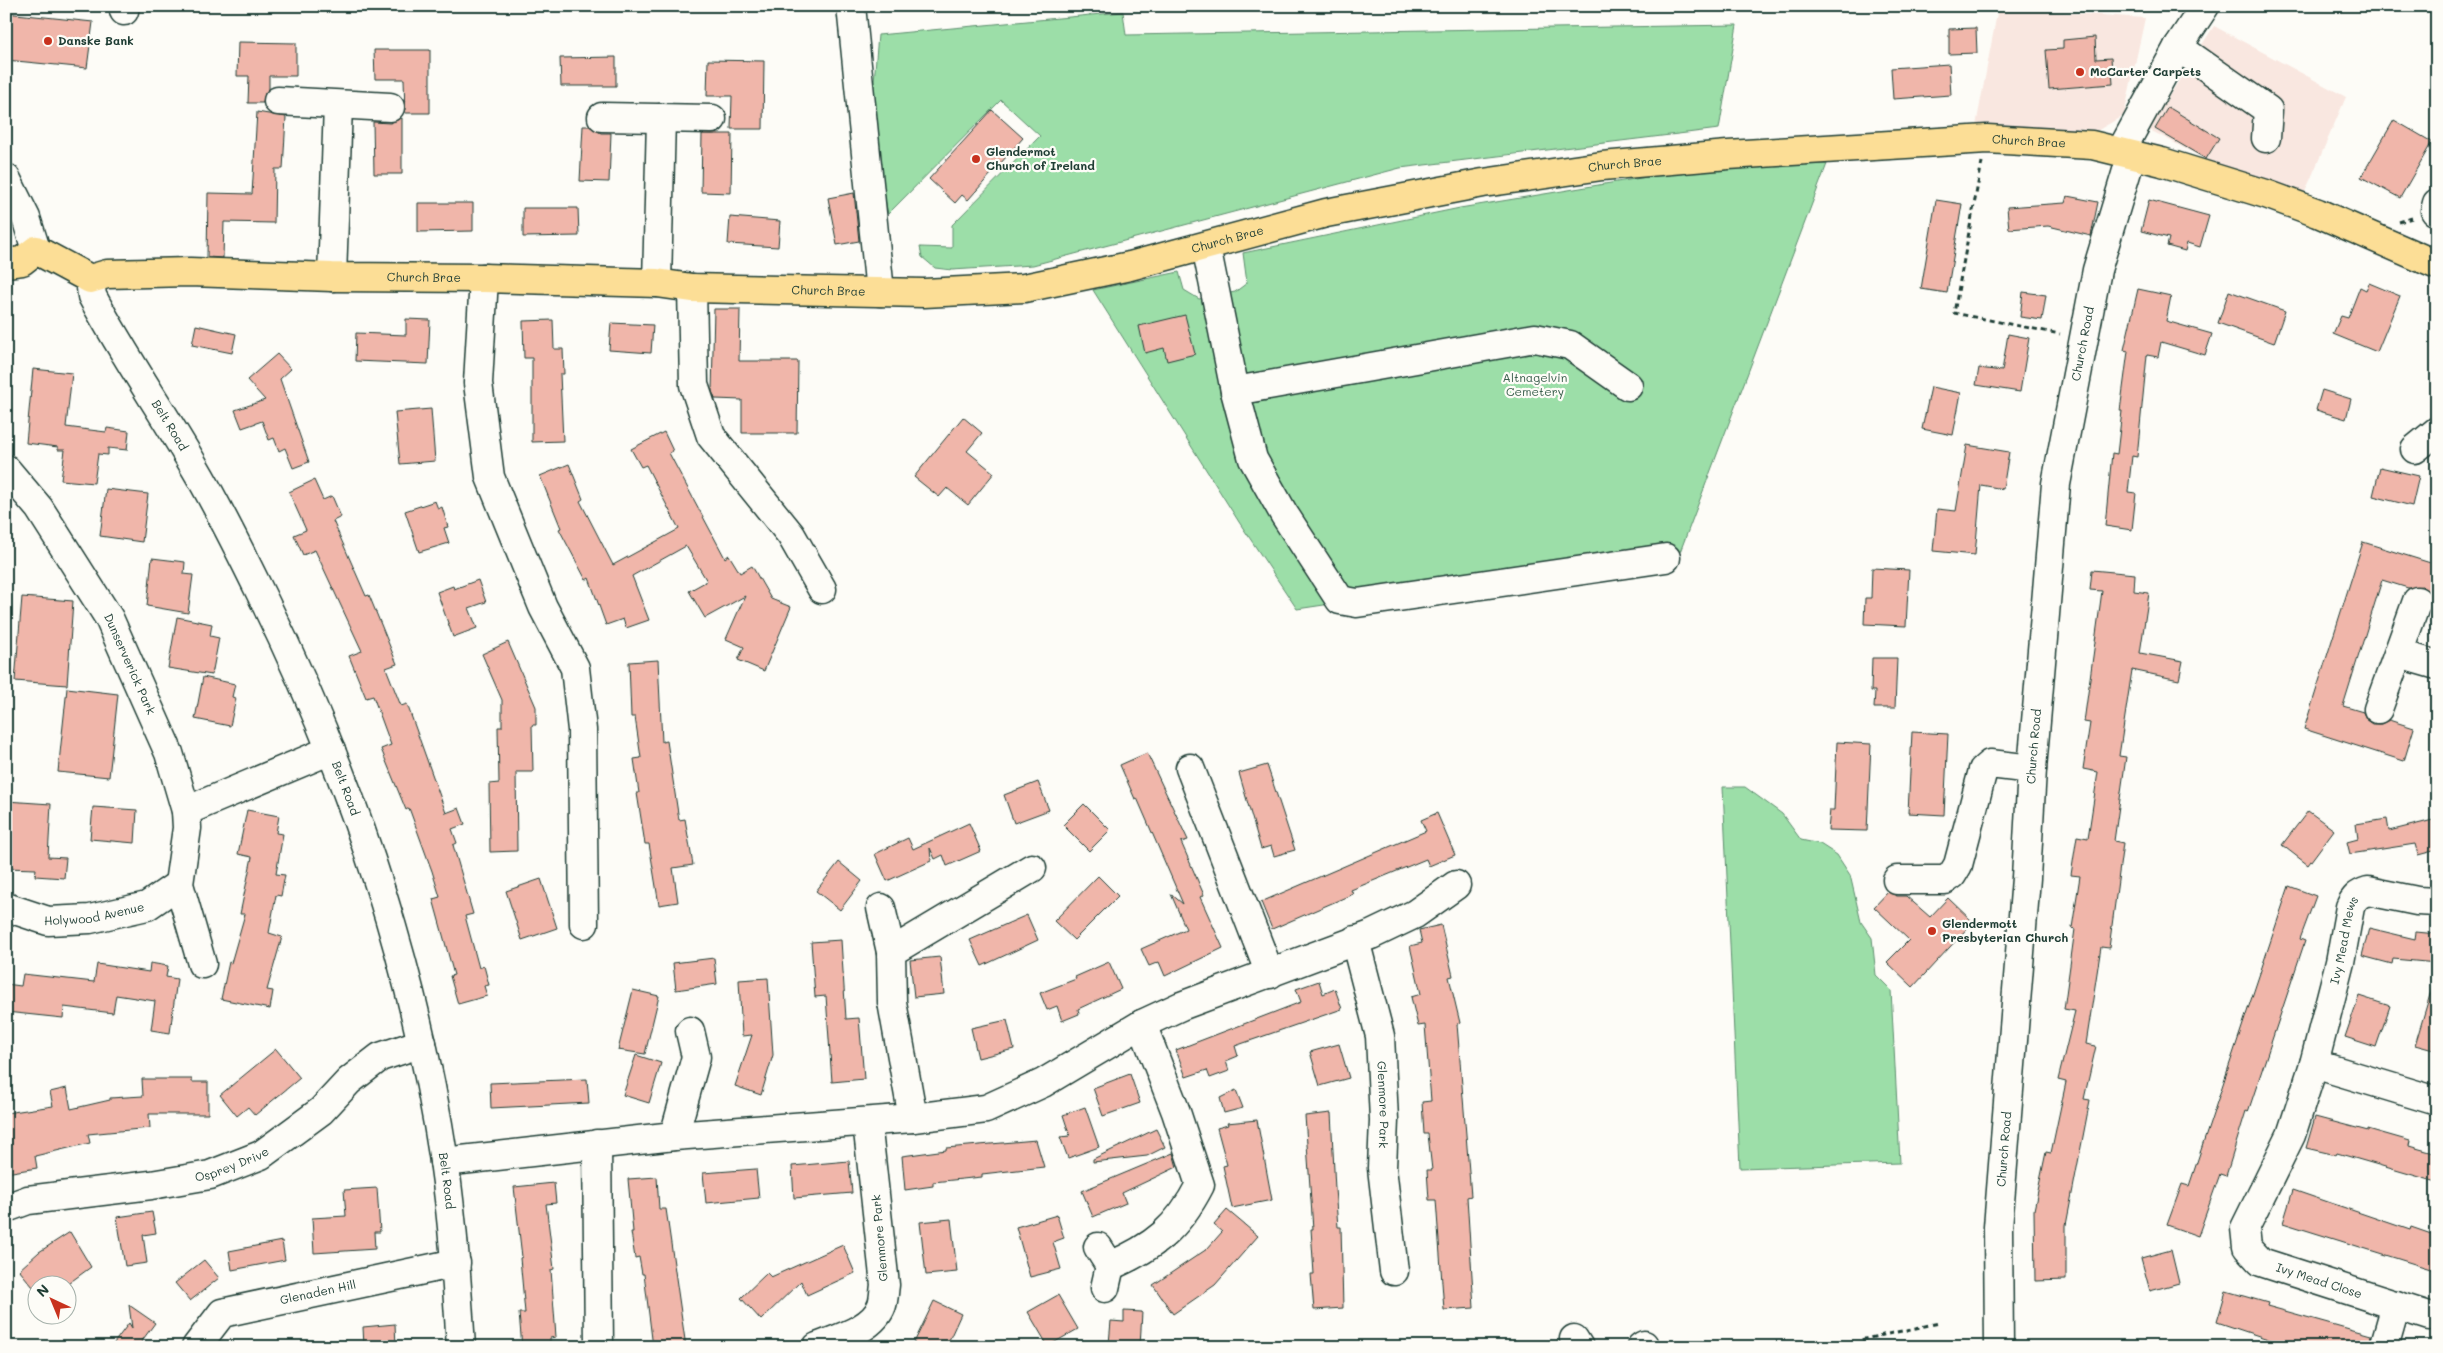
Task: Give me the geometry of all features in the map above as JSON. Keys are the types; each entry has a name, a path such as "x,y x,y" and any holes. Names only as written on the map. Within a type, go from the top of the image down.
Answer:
{"main road":[{"name":"Church Brae","path":"90,279 107,274 190,272 332,277 484,278 657,283 692,288 924,293 1024,288 1130,266 1326,213 1483,183 1602,166 1728,154 1987,139 2062,142 2127,152 2292,204 2437,265"},
{"path":"6,263 22,261 36,250 90,279"}],"street":[{"path":"852,6 880,292"},
{"name":"Church Road","path":"1998,1347 1998,1227 2026,878 2032,769 2056,484 2083,338 2127,152 2178,47 2204,6"},
{"path":"2178,47 2268,110 2266,138"},
{"path":"278,102 390,107"},
{"path":"332,277 338,104"},
{"path":"602,117 712,119"},
{"path":"657,283 661,118"},
{"path":"6,178 26,218 36,250"},
{"path":"1206,246 1235,390 1253,459 1284,514 1340,600 1356,603 1666,558"},
{"path":"484,278 478,383 490,477 543,607 576,668 582,730 584,924"},
{"name":"Belt Road","path":"90,279 92,296 96,304 196,468 263,598 331,750 356,816 377,881 422,1043 444,1162 456,1263 461,1347"},
{"path":"692,288 694,385 711,436 791,535 822,589"},
{"path":"1235,390 1535,338 1570,345 1628,386"},
{"path":"2415,449 2437,431"},
{"name":"Dunserverick Park","path":"6,470 39,508 110,618 169,753 186,811 187,828 179,884"},
{"path":"2378,709 2417,601"},
{"path":"2399,654 2437,665"},
{"path":"186,811 331,750"},
{"path":"1897,880 1945,880 1952,875 1958,864 1983,770 1990,764 2032,769"},
{"path":"1190,768 1270,974"},
{"path":"892,952 1032,868"},
{"path":"179,884 202,964"},
{"name":"Holywood Avenue","path":"6,907 48,921 90,919 147,906 179,884"},
{"path":"444,1162 674,1136 867,1122 986,1110 1043,1083 1142,1024 1181,1006 1270,974 1415,914 1456,885"},
{"name":"Ivy Mead Mews","path":"2247,1247 2245,1228 2291,1135 2314,1064 2340,962 2350,907 2354,899 2360,893 2368,891 2417,901 2437,902"},
{"path":"881,908 892,952 892,1002 913,1118"},
{"name":"Glenmore Park","path":"1355,940 1380,1036 1384,1120 1382,1168 1394,1271"},
{"path":"1104,1267 1133,1256 1168,1231 1186,1211 1200,1185 1176,1112 1142,1024"},
{"path":"674,1136 696,1057 690,1031"},
{"name":"Osprey Drive","path":"6,1208 28,1200 151,1185 210,1174 261,1155 321,1111 349,1081 380,1058 422,1043"},
{"path":"2314,1064 2437,1101"},
{"name":"Glenmore Park","path":"817,1347 867,1325 876,1316 882,1305 885,1285 867,1122"},
{"path":"597,1144 599,1347"},
{"name":"Ivy Mead Close","path":"2247,1247 2261,1262 2429,1316"},
{"name":"Glenaden Hill","path":"196,1347 222,1313 456,1263"},
{"path":"2384,1347 2396,1305"}],"path":[{"path":"1987,139 1954,313 2083,338"},
{"path":"1862,1347 1860,1340 1940,1323"}],"shaded area":[{"path":"1998,8 2145,18 2124,115 2095,132 1975,131"},
{"path":"2214,26 2346,97 2305,192 2224,169 2148,129"}],"green space":[{"path":"1123,12 1126,35 1737,25 1719,129 1400,168 1033,265 952,270 935,268 922,257 920,247 952,248 952,225 1040,136 1001,100 888,214 880,174 873,93 878,35"},
{"name":"Altnagelvin Cemetery","path":"1827,164 1680,552 1297,609 1239,522 1093,290 1179,272 1184,290 1199,299 1235,292 1247,283 1243,253 1460,208 1713,166"},
{"path":"1723,787 1745,787 1782,814 1801,840 1820,844 1837,855 1850,875 1861,922 1872,938 1876,975 1891,990 1900,1163 1740,1168"}],"building":[{"name":"Danske Bank","path":"6,13 93,22 87,68 6,60"},
{"path":"1976,28 1977,53 1949,54 1949,29"},
{"name":"McCarter Carpets","path":"2095,37 2096,59 2111,58 2113,84 2049,89 2046,50 2063,49 2063,40"},
{"path":"238,42 296,43 296,76 269,76 269,89 265,93 263,103 248,103 249,76 237,76"},
{"path":"374,50 430,50 430,113 405,113 404,79 375,79"},
{"path":"616,57 616,86 561,86 560,58"},
{"path":"708,60 764,61 763,129 731,129 732,96 707,96"},
{"path":"1949,64 1951,95 1893,99 1891,68"},
{"path":"2168,107 2219,138 2206,159 2155,129"},
{"name":"Glendermot Church of Ireland","path":"992,110 1023,138 968,200 962,195 955,203 929,179"},
{"path":"257,112 286,117 283,169 275,169 274,223 224,222 223,258 207,257 208,193 252,194"},
{"path":"402,118 402,174 374,174 373,122 390,123"},
{"path":"2394,120 2432,142 2400,198 2361,177"},
{"path":"583,126 589,126 601,133 611,133 609,182 580,181"},
{"path":"702,134 732,134 731,193 701,192"},
{"path":"854,193 859,241 837,245 828,198"},
{"path":"2067,196 2098,202 2091,236 2048,226 2009,229 2007,207 2065,203"},
{"path":"1936,200 1962,204 1947,293 1921,289"},
{"path":"2149,200 2209,216 2200,247 2187,243 2185,251 2167,246 2169,238 2141,231"},
{"path":"418,203 473,203 473,231 418,232"},
{"path":"523,208 578,208 579,236 523,237"},
{"path":"730,217 780,221 778,247 728,244"},
{"path":"2369,283 2400,296 2377,352 2333,334 2341,316 2348,318 2360,287 2366,290"},
{"path":"2138,289 2171,296 2166,321 2212,334 2205,355 2161,342 2158,357 2147,355 2137,457 2132,456 2128,492 2136,493 2132,530 2105,526 2112,453 2117,454 2122,411 2120,411 2128,351 2124,350"},
{"path":"2229,291 2285,311 2274,343 2218,323"},
{"path":"2023,292 2046,295 2042,320 2020,317"},
{"path":"714,309 740,309 739,361 798,361 797,433 742,433 742,400 715,399 712,391"},
{"path":"1185,315 1195,354 1167,361 1164,348 1145,353 1139,326"},
{"path":"406,319 430,320 428,364 355,361 356,333 406,335"},
{"path":"553,320 554,349 563,349 564,374 560,374 563,441 532,442 532,358 524,358 523,321"},
{"path":"611,323 653,325 651,353 609,350"},
{"path":"196,325 236,334 232,353 192,345"},
{"path":"2008,334 2029,338 2020,392 1976,385 1979,368 2002,371"},
{"path":"277,354 291,369 280,379 309,462 293,468 285,448 279,451 274,438 269,440 262,421 242,428 235,410 265,400 247,380"},
{"path":"33,369 72,373 66,427 106,432 107,428 129,431 127,450 108,448 108,455 98,454 94,483 61,480 65,450 58,450 58,447 26,443"},
{"path":"1931,387 1961,393 1953,435 1922,429"},
{"path":"2322,390 2351,399 2346,419 2316,410"},
{"path":"431,409 435,461 400,464 395,412"},
{"path":"963,417 982,433 967,451 994,473 968,505 947,488 939,497 914,477"},
{"path":"664,432 673,451 669,453 725,558 729,555 740,573 752,566 771,599 791,607 764,671 738,660 744,647 726,639 745,596 705,618 689,591 707,581 686,546 632,576 649,620 626,628 623,619 606,625 589,578 586,580 559,529 561,528 540,476 569,464 583,499 580,501 613,565 679,529 646,465 641,467 631,449"},
{"path":"1967,445 2009,452 2003,489 1981,485 1975,555 1933,551 1937,509 1956,511"},
{"path":"2380,467 2419,476 2412,506 2373,496"},
{"path":"314,480 323,500 332,496 341,517 333,521 366,596 369,595 397,664 386,668 401,706 407,704 446,813 459,808 465,824 452,829 457,843 453,845 473,914 465,916 479,968 484,966 489,985 484,986 487,996 458,1004 450,976 454,975 433,899 440,897 432,871 409,808 406,810 381,749 391,745 373,696 366,698 349,656 362,651 315,550 303,555 294,535 306,530 289,492"},
{"path":"106,489 148,494 142,542 100,536"},
{"path":"435,501 438,509 442,507 448,527 444,528 449,543 419,552 405,511"},
{"path":"2363,542 2437,565 2437,597 2431,595 2422,586 2408,588 2382,580 2343,706 2363,712 2366,719 2373,724 2381,724 2389,720 2414,728 2404,761 2304,729"},
{"path":"152,558 185,562 184,574 193,575 188,613 147,606"},
{"path":"1872,568 1909,570 1906,626 1864,624 1865,598 1871,598"},
{"path":"2092,570 2135,574 2134,591 2149,593 2140,653 2183,661 2179,680 2132,670 2119,756 2126,757 2114,841 2123,843 2109,948 2101,947 2086,1044 2096,1046 2084,1099 2090,1100 2066,1225 2066,1280 2035,1281 2034,1210 2046,1152 2051,1153 2066,1082 2058,1080 2075,1011 2064,1009 2075,929 2072,928 2080,876 2071,875 2077,836 2088,838 2098,772 2083,769 2090,723 2084,722 2102,591 2090,590"},
{"path":"478,580 486,602 469,608 477,628 453,637 437,592 453,586 454,589"},
{"path":"22,597 73,601 67,685 15,681"},
{"path":"177,617 212,624 210,636 219,638 212,675 168,668"},
{"path":"508,642 536,707 536,725 532,725 533,772 516,772 517,851 490,852 489,784 499,783 498,727 502,727 502,700 482,654"},
{"path":"1872,658 1897,658 1895,708 1874,708 1875,691 1871,691"},
{"path":"658,660 662,742 667,741 679,820 685,819 693,865 673,868 678,902 659,905 649,844 645,844 637,793 639,793 634,759 641,758 635,717 631,717 629,662"},
{"path":"203,677 235,684 232,697 236,698 230,726 195,719"},
{"path":"67,688 118,694 109,777 58,772"},
{"path":"1912,732 1948,734 1944,815 1908,813"},
{"path":"1837,742 1871,744 1867,831 1828,830 1830,810 1834,810"},
{"path":"1147,753 1188,840 1181,842 1204,895 1200,897 1223,948 1165,976 1159,962 1149,966 1141,949 1186,929 1171,894 1183,904 1137,798 1135,799 1120,765"},
{"path":"1267,765 1295,850 1274,856 1271,846 1261,849 1239,773"},
{"path":"1038,782 1049,810 1014,823 1004,795"},
{"path":"6,801 51,804 48,857 66,858 64,878 35,876 36,869 6,868"},
{"path":"1084,804 1110,830 1089,851 1063,825"},
{"path":"93,807 137,810 135,843 90,839"},
{"path":"247,810 279,816 276,833 283,834 276,874 285,875 281,896 276,895 269,933 282,937 267,990 273,991 270,1009 221,999 229,962 231,963 245,914 240,914 252,857 238,854"},
{"path":"2308,811 2334,830 2308,865 2282,845"},
{"path":"1437,813 1455,855 1429,866 1426,859 1351,890 1353,894 1272,929 1261,902 1426,831 1421,820"},
{"path":"2387,819 2389,831 2437,819 2437,850 2418,855 2415,844 2350,854 2347,842 2358,839 2356,824"},
{"path":"969,823 981,851 947,866 943,855 935,859 930,848 931,861 887,881 875,854 908,838 913,849"},
{"path":"839,862 862,881 840,910 816,891"},
{"path":"1098,876 1118,896 1074,940 1054,921"},
{"path":"541,879 557,928 522,940 506,891"},
{"path":"2289,886 2316,896 2300,939 2305,941 2248,1112 2246,1111 2226,1176 2220,1174 2198,1236 2167,1225 2182,1184 2189,1186"},
{"name":"Glendermott Presbyterian Church","path":"1888,892 1897,896 1906,896 1930,917 1948,898 1973,922 1913,987 1887,962 1909,940 1874,907"},
{"path":"1027,915 1038,940 982,966 970,940"},
{"path":"1441,925 1453,976 1449,977 1460,1023 1457,1024 1471,1196 1467,1197 1474,1308 1444,1310 1436,1200 1429,1200 1427,1170 1432,1170 1428,1134 1424,1134 1422,1102 1431,1101 1425,1025 1418,1026 1411,997 1421,994 1410,946 1422,943 1419,930"},
{"path":"2369,928 2415,939 2416,932 2437,934 2437,963 2393,959 2392,964 2362,956"},
{"path":"841,940 846,1019 859,1018 864,1079 832,1082 826,996 815,997 811,942"},
{"path":"940,957 944,994 914,997 910,960"},
{"path":"714,958 717,984 676,990 673,963"},
{"path":"1109,962 1121,989 1078,1009 1079,1014 1062,1021 1057,1006 1047,1010 1040,993 1076,979 1075,977"},
{"path":"150,963 168,966 166,977 177,979 170,1033 151,1030 155,1001 116,995 113,1013 64,1007 63,1018 6,1012 6,984 21,986 23,974 94,982 97,964 149,972"},
{"path":"768,978 773,1055 761,1095 735,1086 752,1035 742,1036 739,980"},
{"path":"1319,981 1323,994 1335,989 1342,1009 1235,1046 1238,1056 1226,1061 1229,1071 1210,1078 1207,1070 1186,1077 1176,1050 1301,1002 1296,989"},
{"path":"2432,988 2437,988 2437,1051 2415,1045"},
{"path":"633,990 659,996 645,1054 618,1050"},
{"path":"2359,996 2390,1006 2376,1047 2345,1037"},
{"path":"1007,1020 1014,1049 978,1058 971,1028"},
{"path":"1339,1044 1349,1078 1320,1086 1310,1052"},
{"path":"276,1049 300,1078 255,1115 248,1107 237,1116 220,1095"},
{"path":"636,1055 661,1063 649,1103 623,1095"},
{"path":"1130,1074 1140,1103 1103,1116 1093,1088"},
{"path":"142,1079 192,1079 192,1082 208,1082 208,1114 149,1114 150,1128 88,1134 90,1143 35,1156 37,1168 6,1173 6,1113 53,1106 50,1092 67,1088 71,1109 110,1100 110,1098 143,1096"},
{"path":"587,1079 589,1103 491,1108 490,1083"},
{"path":"1236,1090 1243,1108 1224,1113 1220,1098"},
{"path":"1085,1107 1099,1147 1068,1158 1060,1137 1070,1136 1063,1115"},
{"path":"1331,1113 1338,1227 1341,1227 1343,1308 1314,1310 1311,1274 1314,1274 1311,1229 1313,1229 1305,1116"},
{"path":"2315,1117 2410,1141 2409,1146 2437,1154 2437,1182 2337,1153 2336,1155 2306,1148"},
{"path":"1257,1120 1272,1200 1232,1208 1223,1166 1227,1165 1217,1128 1228,1125 1227,1123"},
{"path":"1156,1129 1165,1147 1147,1156 1093,1162 1093,1159"},
{"path":"1036,1140 1044,1167 982,1174 982,1177 933,1182 933,1186 905,1190 902,1156 946,1150 946,1148"},
{"path":"1173,1153 1177,1167 1122,1193 1126,1203 1093,1217 1082,1191"},
{"path":"849,1161 852,1193 794,1198 792,1166"},
{"path":"756,1169 759,1198 706,1203 703,1173"},
{"path":"657,1177 659,1209 666,1209 686,1347 653,1347 644,1274 642,1274 639,1257 635,1258 631,1232 633,1232 628,1179"},
{"path":"554,1183 556,1203 546,1204 554,1269 551,1270 556,1337 550,1338 550,1347 522,1347 519,1313 525,1313 520,1258 522,1257 514,1187"},
{"path":"377,1188 380,1232 374,1232 375,1249 314,1253 312,1218 346,1216 344,1190"},
{"path":"2293,1190 2410,1230 2411,1227 2437,1236 2437,1271 2283,1223"},
{"path":"1227,1210 1258,1236 1215,1285 1173,1314 1153,1285 1207,1249 1222,1232 1214,1225"},
{"path":"152,1212 156,1233 143,1235 147,1263 125,1266 117,1217"},
{"path":"1057,1215 1064,1238 1053,1242 1061,1269 1030,1277 1016,1227"},
{"path":"951,1219 957,1272 926,1275 920,1222"},
{"path":"70,1232 91,1267 78,1276 28,1276 28,1281 19,1270 39,1252"},
{"path":"282,1241 285,1260 232,1270 229,1251"},
{"path":"843,1245 855,1273 807,1295 801,1281 761,1320 741,1298 767,1273 771,1277"},
{"path":"2171,1250 2179,1283 2150,1291 2141,1258"},
{"path":"204,1260 219,1278 190,1301 175,1283"},
{"path":"2226,1291 2268,1303 2267,1306 2371,1335 2369,1347 2292,1347 2217,1322"},
{"path":"1058,1295 1078,1329 1048,1346 1028,1312"},
{"path":"934,1301 961,1314 946,1347 912,1347"},
{"path":"129,1305 155,1323 141,1342 144,1347 111,1347 129,1323 132,1328"},
{"path":"1124,1311 1142,1312 1140,1346 1109,1344 1111,1321 1124,1322"},
{"path":"395,1324 396,1347 364,1347 363,1327"}],"place":[{"name":"Danske Bank","path":"48,41"},
{"name":"McCarter Carpets","path":"2080,72"},
{"name":"Glendermot Church of Ireland","path":"976,159"},
{"name":"Glendermott Presbyterian Church","path":"1932,931"}]}
